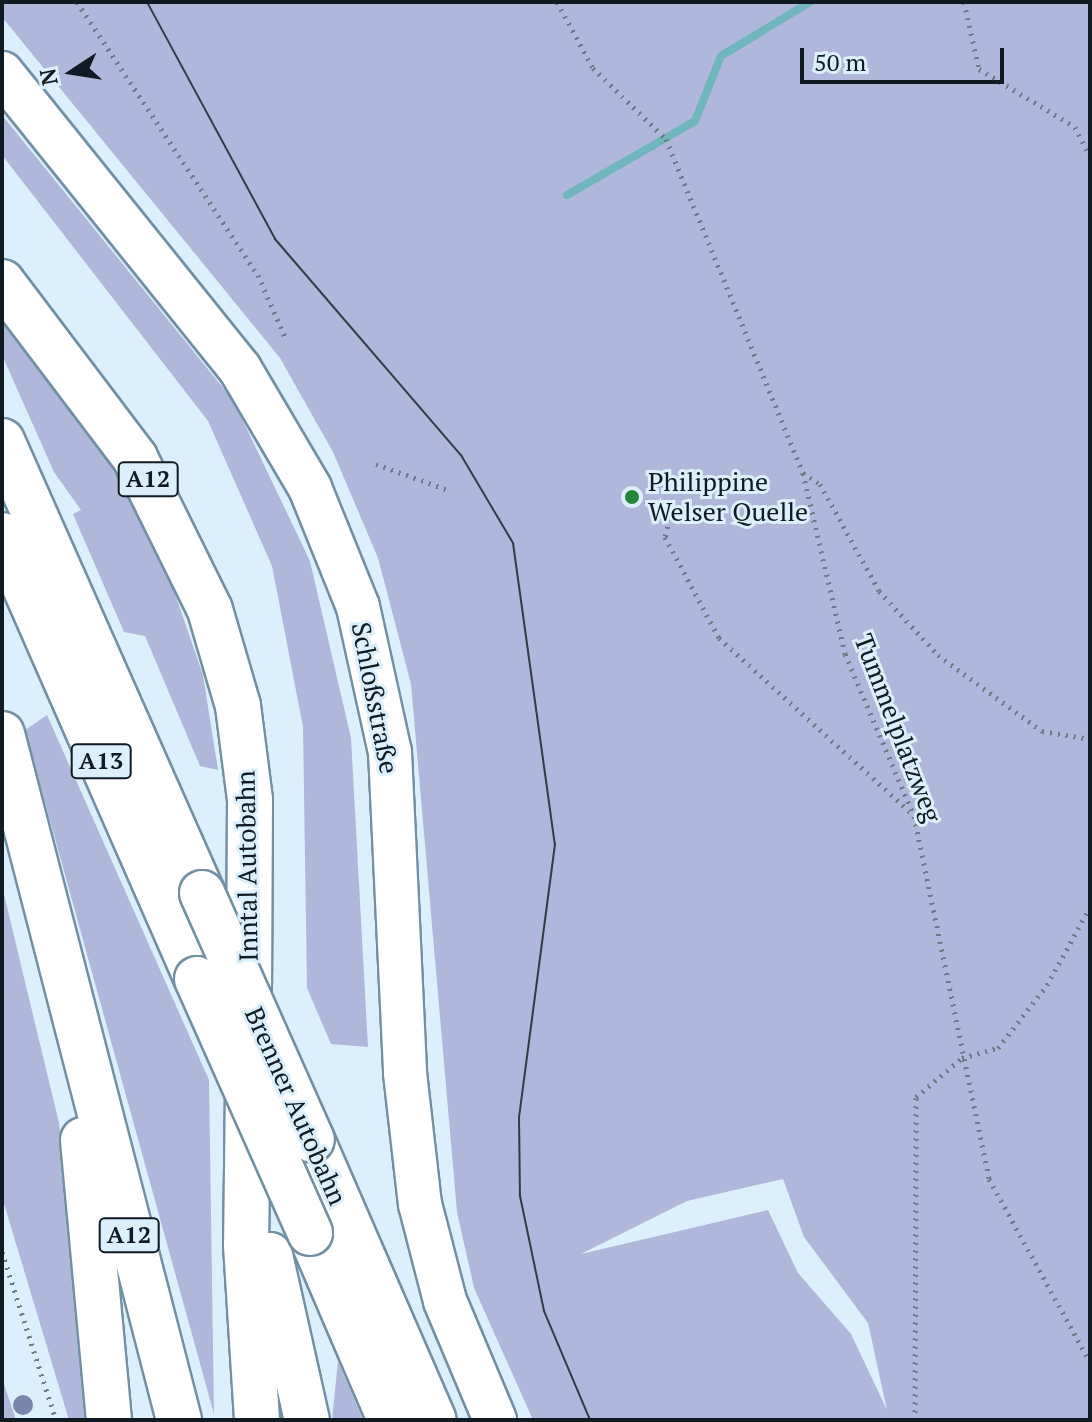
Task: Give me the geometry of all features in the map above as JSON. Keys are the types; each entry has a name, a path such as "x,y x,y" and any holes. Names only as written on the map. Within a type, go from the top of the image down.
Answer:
{"highway":[{"name":"Inntal Autobahn","path":"2,282 135,458 210,610 238,706 250,800 246,1245 257,1420"},
{"name":"Brenner Autobahn","path":"2,441 434,1420"},
{"name":"Brenner Autobahn","path":"2,535 390,1420"},
{"name":"A12","path":"2,734 81,1050 179,1420"},
{"path":"81,1050 108,1415"},
{"path":"248,1128 273,1288 307,1420"}],"main road":[{"name":"Schloßstraße","path":"2,73 240,369 310,488 358,607 390,752 405,1073 420,1204 445,1301 495,1420"}],"path":[{"path":"77,2 258,275 286,339"},
{"name":"Tummelplatzweg","path":"557,2 593,68 666,139 803,473 845,654 914,816 989,1179 1090,1362"},
{"path":"964,2 979,69 1075,127 1090,156"},
{"path":"376,464 451,491"},
{"path":"803,473 820,484 879,591 938,655 1042,731 1090,739"},
{"path":"645,501 672,511 665,537 719,638 914,816"},
{"path":"915,1420 916,1097 962,1058 998,1048 1047,985 1090,907"},
{"path":"2,1252 56,1420"}],"shaded area":[{"path":"2,2 1090,2 1090,1420 533,1420 474,1288 457,1212 411,684 378,558 333,452 280,358 2,17","holes":["783,1179 804,1237 868,1323 887,1410 851,1334 798,1273 768,1210 581,1254 687,1201"]},
{"path":"2,115 233,400 310,561 351,738 368,1047 331,1044 307,988 303,727 272,566 208,421 2,155"},
{"path":"2,321 113,469 164,562 203,675 218,770 200,766 145,636 124,632 73,514 81,510 54,472 2,355"},
{"path":"47,715 209,1080 214,1414 25,730"},
{"path":"2,886 59,1123 90,1420 69,1420 2,1197"},
{"path":"338,1361 363,1420 332,1420"},
{"path":"2,1378 16,1420 2,1420"}],"waterway":[{"path":"567,195 695,121 721,56 810,2"}],"tram line":[{"path":"147,2 275,239 461,455 513,543 555,844 519,1117 520,1196 544,1311 590,1420"}],"place":[{"name":"Philippine Welser Quelle","path":"632,497"}]}
